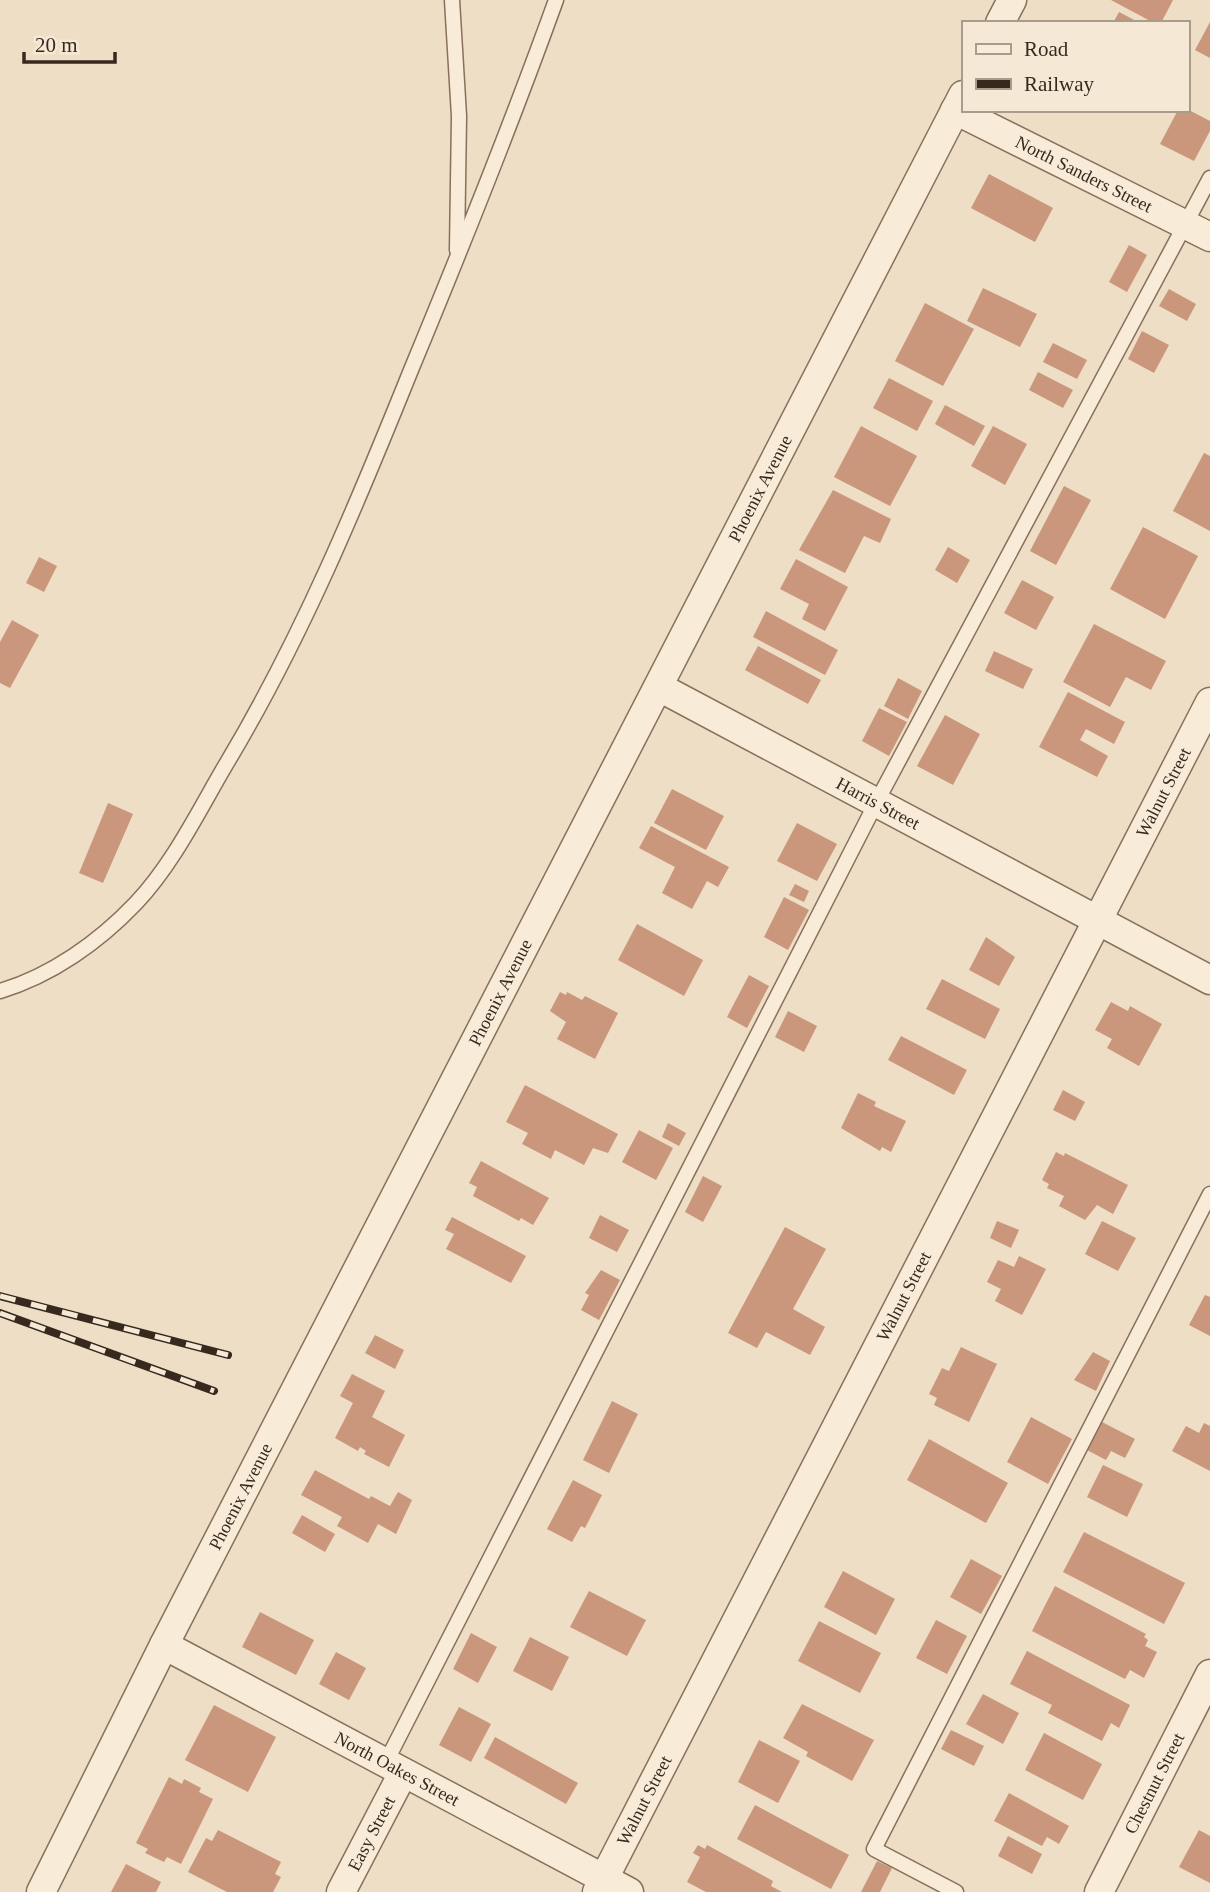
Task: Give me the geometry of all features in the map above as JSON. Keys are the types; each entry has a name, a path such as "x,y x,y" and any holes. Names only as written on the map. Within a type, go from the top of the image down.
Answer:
{"street":[{"path":"1001,21 1012,0"},
{"name":"Phoenix Avenue","path":"41,1892 164,1645 959,103"},
{"name":"North Sanders Street","path":"976,112 1198,230"},
{"name":"Harris Street","path":"659,687 1210,980"},
{"name":"Walnut Street","path":"601,1885 1210,702"},
{"name":"North Oakes Street","path":"164,1645 601,1885 629,1892"},
{"name":"Chestnut Street","path":"1098,1892 1210,1674"},
{"name":"Easy Street","path":"341,1892 394,1769"}],"lane":[{"path":"452,0 459,116 457,259"},
{"path":"0,991 55,967 96,940 138,901 176,848 256,713 324,580 506,138 556,0"},
{"path":"394,1769 876,803 1198,230 1210,178"},
{"path":"956,1892 874,1849 1210,1194"}],"building":[{"path":"1111,0 1173,0 1162,21 1150,21"},
{"path":"1119,12 1136,21 1114,21"},
{"path":"1210,22 1210,58 1195,50"},
{"path":"1189,110 1210,121 1210,131 1194,161 1160,144 1177,112"},
{"path":"989,174 1053,208 1035,242 971,208"},
{"path":"1129,245 1147,255 1127,292 1109,282"},
{"path":"983,288 1037,314 1020,347 967,321"},
{"path":"1169,289 1196,304 1187,321 1159,306"},
{"path":"925,303 974,329 943,386 895,361"},
{"path":"1142,331 1169,345 1154,373 1128,359"},
{"path":"1053,343 1087,360 1077,379 1043,362"},
{"path":"1038,372 1073,390 1063,408 1029,390"},
{"path":"889,378 933,401 917,431 873,408"},
{"path":"945,405 985,426 974,446 935,424"},
{"path":"861,426 917,456 890,506 834,477"},
{"path":"993,426 1027,444 1005,485 971,466"},
{"path":"1204,453 1210,456 1210,531 1173,511"},
{"path":"1064,486 1091,500 1056,565 1030,551"},
{"path":"833,490 891,519 880,543 864,536 845,573 799,550"},
{"path":"1143,527 1198,556 1165,619 1110,589"},
{"path":"948,547 970,560 957,583 935,570"},
{"path":"39,557 57,566 44,592 26,583"},
{"path":"796,559 848,587 825,631 802,619 809,604 780,589"},
{"path":"1022,580 1054,597 1036,630 1004,613"},
{"path":"766,611 838,650 825,675 753,637"},
{"path":"12,620 39,635 10,688 0,683 0,642"},
{"path":"1094,624 1166,661 1151,690 1126,677 1110,707 1063,682"},
{"path":"758,646 821,680 808,704 745,670"},
{"path":"994,651 1033,669 1023,689 985,671"},
{"path":"898,678 922,691 908,719 884,706"},
{"path":"1068,692 1125,722 1114,744 1086,729 1080,740 1108,756 1097,777 1039,747"},
{"path":"879,708 907,722 889,756 862,741"},
{"path":"945,715 980,734 953,785 917,766"},
{"path":"672,789 724,816 706,850 654,823"},
{"path":"108,803 133,814 103,883 79,873"},
{"path":"797,823 837,844 817,881 777,861"},
{"path":"651,826 729,867 718,887 707,881 692,909 662,893 675,867 639,848"},
{"path":"795,884 809,891 804,902 789,895"},
{"path":"784,897 809,910 788,950 764,937"},
{"path":"637,924 703,960 684,996 618,960"},
{"path":"986,937 1015,957 999,986 969,970"},
{"path":"749,975 769,986 747,1028 727,1017"},
{"path":"942,979 1000,1009 985,1039 926,1009"},
{"path":"560,992 566,995 567,992 582,1000 585,996 618,1013 595,1059 557,1039 566,1022 550,1011"},
{"path":"1111,1002 1128,1011 1130,1006 1162,1024 1139,1066 1107,1048 1112,1039 1095,1030"},
{"path":"788,1011 817,1026 804,1052 775,1037"},
{"path":"901,1036 967,1070 954,1095 888,1060"},
{"path":"525,1085 618,1134 608,1153 593,1148 584,1165 555,1150 551,1159 522,1144 528,1133 506,1122"},
{"path":"1063,1090 1085,1102 1075,1121 1053,1110"},
{"path":"858,1093 876,1102 874,1106 906,1121 891,1152 882,1147 880,1151 841,1128"},
{"path":"668,1123 686,1133 679,1146 662,1137"},
{"path":"639,1130 673,1148 656,1180 622,1162"},
{"path":"1056,1152 1064,1156 1065,1153 1128,1185 1113,1214 1097,1205 1085,1220 1059,1206 1064,1196 1047,1188 1049,1184 1042,1180"},
{"path":"481,1161 549,1198 533,1225 521,1218 519,1221 473,1196 477,1187 469,1183"},
{"path":"703,1176 722,1186 703,1222 685,1212"},
{"path":"600,1215 629,1230 617,1252 589,1238"},
{"path":"452,1217 526,1256 511,1283 446,1249 454,1234 445,1230"},
{"path":"997,1221 1019,1230 1011,1248 990,1238"},
{"path":"1102,1221 1136,1238 1118,1271 1085,1254"},
{"path":"785,1227 826,1249 793,1309 825,1327 810,1355 766,1332 757,1348 728,1333"},
{"path":"1019,1256 1046,1269 1022,1315 995,1301 1001,1289 987,1282 998,1260 1014,1267"},
{"path":"601,1270 620,1280 599,1320 581,1310 589,1295 585,1293"},
{"path":"1205,1295 1210,1297 1210,1336 1189,1325"},
{"path":"375,1335 404,1350 395,1369 365,1353"},
{"path":"961,1347 997,1364 969,1422 934,1405 937,1398 929,1394 942,1368 949,1371"},
{"path":"1093,1352 1110,1361 1096,1391 1074,1380"},
{"path":"352,1374 385,1391 372,1417 405,1435 389,1467 364,1454 366,1451 360,1447 358,1451 335,1438 353,1403 340,1396"},
{"path":"612,1401 638,1414 609,1473 583,1460"},
{"path":"1031,1417 1072,1439 1048,1484 1007,1462"},
{"path":"1102,1422 1135,1439 1125,1458 1111,1451 1106,1460 1087,1450"},
{"path":"1204,1423 1210,1426 1210,1471 1172,1451 1186,1426 1199,1433"},
{"path":"929,1439 1008,1483 986,1523 907,1480"},
{"path":"1103,1465 1143,1484 1127,1517 1087,1497"},
{"path":"315,1470 369,1499 371,1496 390,1506 398,1492 412,1500 396,1534 378,1524 368,1543 337,1526 342,1517 301,1495"},
{"path":"573,1480 602,1495 585,1528 581,1526 572,1542 547,1529"},
{"path":"302,1515 335,1534 325,1552 292,1533"},
{"path":"1084,1532 1185,1583 1164,1624 1063,1572"},
{"path":"971,1559 1002,1576 981,1614 950,1597"},
{"path":"843,1571 895,1599 876,1635 824,1607"},
{"path":"1055,1586 1146,1634 1144,1637 1148,1640 1145,1646 1157,1652 1144,1678 1130,1670 1125,1679 1032,1631"},
{"path":"589,1591 646,1620 627,1656 570,1627"},
{"path":"260,1612 314,1640 296,1675 242,1647"},
{"path":"936,1620 967,1636 947,1674 916,1658"},
{"path":"819,1621 881,1653 860,1693 798,1661"},
{"path":"471,1633 497,1647 478,1683 453,1669"},
{"path":"530,1637 569,1657 552,1691 513,1671"},
{"path":"1027,1651 1130,1705 1119,1728 1111,1723 1102,1741 1048,1713 1052,1705 1010,1684"},
{"path":"336,1652 366,1668 349,1700 319,1684"},
{"path":"983,1694 1019,1713 1003,1744 966,1724"},
{"path":"802,1704 874,1740 852,1781 806,1756 808,1752 783,1738"},
{"path":"214,1705 276,1737 248,1792 185,1760"},
{"path":"459,1707 491,1724 471,1762 439,1745"},
{"path":"951,1730 984,1746 974,1766 941,1749"},
{"path":"1044,1733 1102,1764 1083,1800 1025,1770"},
{"path":"495,1737 578,1783 566,1804 484,1758"},
{"path":"759,1740 800,1761 778,1803 738,1782"},
{"path":"169,1777 182,1784 184,1779 201,1788 199,1792 213,1799 181,1864 167,1857 164,1862 145,1853 148,1849 136,1843"},
{"path":"1009,1793 1069,1826 1059,1844 1047,1837 1042,1846 994,1821"},
{"path":"755,1805 849,1855 831,1889 737,1839"},
{"path":"218,1830 281,1862 275,1874 281,1877 273,1892 227,1892 188,1872 206,1838 212,1841"},
{"path":"1199,1830 1210,1836 1210,1883 1179,1867"},
{"path":"1008,1836 1042,1854 1032,1874 998,1856"},
{"path":"698,1845 705,1849 707,1845 773,1881 771,1886 782,1892 706,1892 687,1882 700,1857 693,1853"},
{"path":"877,1861 892,1868 880,1892 861,1892"},
{"path":"126,1864 161,1882 156,1892 111,1892"}],"railway":[{"path":"0,1296 228,1355"},
{"path":"0,1313 214,1391"}]}
